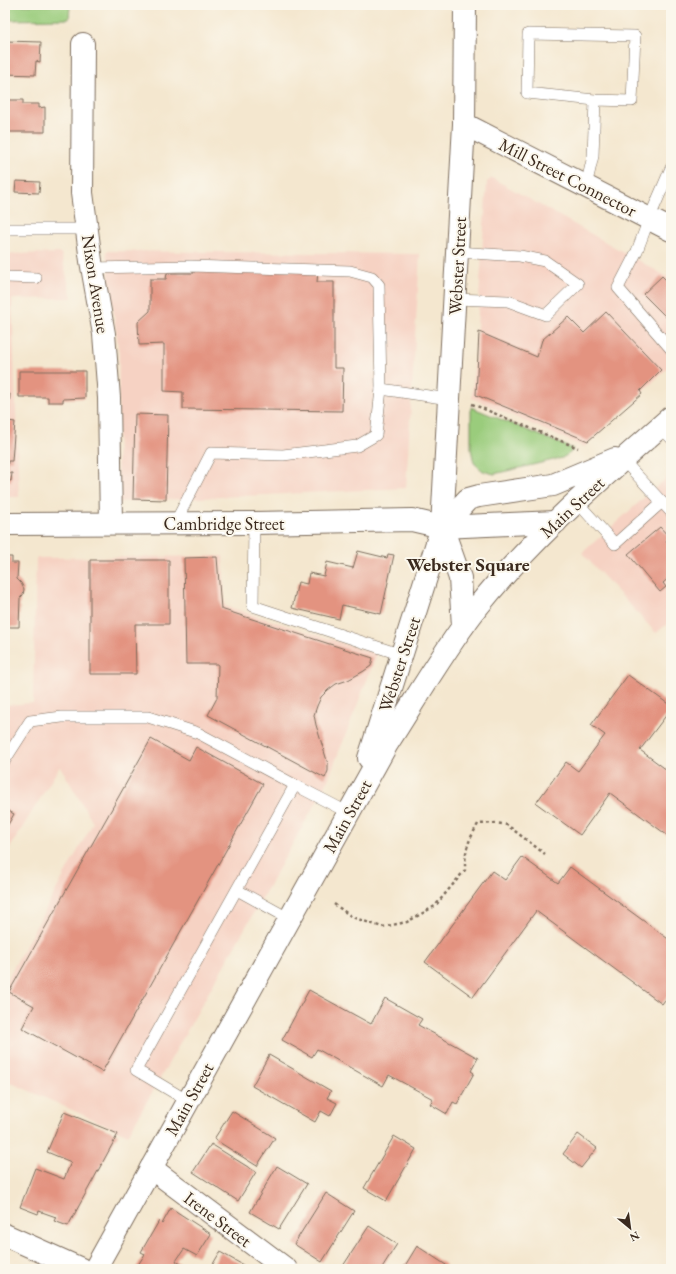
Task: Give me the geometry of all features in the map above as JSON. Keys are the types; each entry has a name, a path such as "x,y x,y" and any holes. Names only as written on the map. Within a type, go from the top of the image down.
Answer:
{"main road":[{"name":"Webster Street","path":"352,807 442,527 459,401 455,299 464,124 465,5"},
{"name":"Nixon Avenue","path":"83,44 82,193 92,268 104,334 109,398 111,523"},
{"name":"Mill Street Connector","path":"464,124 671,230"},
{"name":"Main Street","path":"95,1269 387,744 427,679 463,626 522,555 628,456 667,427"},
{"path":"442,527 468,499 553,485 628,456"},
{"name":"Cambridge Street","path":"5,524 254,523 412,520 442,527 556,522"},
{"name":"Webster Street","path":"442,527 460,578 463,626"},
{"name":"Irene Street","path":"151,1168 286,1269"},
{"path":"5,1235 81,1269"}],"lane":[{"path":"528,34 635,36 632,101 595,100 527,93 528,34"},
{"path":"586,186 593,156 595,100"},
{"path":"671,168 637,251 618,288 671,349"},
{"path":"5,229 87,229"},
{"path":"455,299 508,301 546,315 578,284 545,261 520,256 457,252"},
{"path":"92,268 191,266 350,271 372,276 378,285 381,389 376,435 357,446 283,455 211,453 175,523"},
{"path":"5,277 36,278"},
{"path":"381,389 459,401"},
{"path":"628,456 671,512"},
{"path":"577,502 615,544 662,502"},
{"path":"254,523 253,606 402,655"},
{"path":"5,760 30,721 62,717 148,717 198,733 295,785 352,807"},
{"path":"188,1101 136,1070 295,785"},
{"path":"237,890 290,919"}],"path":[{"path":"459,401 584,450"},
{"path":"334,904 352,917 382,926 407,922 435,906 465,870 465,855 468,841 478,824 496,823 507,825 545,854"}],"shaded area":[{"path":"492,178 671,279 671,365 584,447 472,398 487,182"},
{"path":"106,251 420,254 406,488 117,502 119,354"},
{"path":"61,253 72,298 12,299 19,497 5,497 5,254"},
{"path":"671,474 671,621 656,633 582,553"},
{"path":"223,556 225,606 377,654 326,785 128,1135 5,1080 5,983 93,823 60,766 5,856 5,705 33,703 36,558"}],"green space":[{"path":"5,5 70,5 69,19 5,20"},
{"path":"471,407 573,449 562,458 494,474 483,471 474,463 471,449"}],"building":[{"path":"5,41 41,42 40,62 36,61 35,75 5,74"},
{"path":"5,100 23,100 23,104 39,104 39,108 45,107 45,132 5,132"},
{"path":"16,181 40,182 39,193 15,192"},
{"path":"194,269 318,271 317,282 334,282 334,368 343,368 342,411 183,409 183,392 164,391 164,344 139,345 138,322 150,311 150,279 166,279 167,273 194,273"},
{"path":"662,276 671,285 671,322 643,294"},
{"path":"606,312 661,370 640,391 642,394 588,441 476,395 479,332 537,357 542,340 568,317 584,333"},
{"path":"19,371 85,371 85,398 63,399 63,402 48,402 48,397 19,397"},
{"path":"5,393 10,394 8,421 15,422 12,461 8,461 7,473 12,473 11,481 5,480"},
{"path":"135,414 168,415 166,500 133,499"},
{"path":"660,527 670,538 666,541 671,547 671,576 663,583 666,587 660,592 628,554"},
{"path":"358,551 387,558 388,554 394,555 381,614 342,605 339,619 292,608 298,582 307,584 309,573 324,576 327,562 353,568"},
{"path":"5,557 12,557 12,563 18,563 17,579 24,589 23,595 20,598 19,627 5,627"},
{"path":"217,557 221,609 373,658 371,666 364,671 348,680 336,684 328,690 321,697 317,706 314,715 328,764 328,771 325,778 208,715 217,698 218,664 186,664 184,558"},
{"path":"90,560 169,560 169,624 135,624 136,674 90,674"},
{"path":"628,675 671,706 671,709 640,750 671,773 671,838 610,793 580,835 536,803 566,762 578,771 605,735 591,725"},
{"path":"151,739 189,760 196,747 263,784 102,1072 22,1028 34,1006 9,992"},
{"path":"5,809 14,814 5,830"},
{"path":"522,857 558,883 570,867 671,941 671,992 662,1004 536,911 473,997 425,962 492,871 505,880"},
{"path":"309,990 371,1024 385,998 422,1019 418,1025 478,1058 471,1071 474,1073 457,1104 453,1102 447,1114 430,1104 433,1099 389,1075 383,1086 317,1049 312,1057 282,1040"},
{"path":"269,1055 331,1091 327,1098 337,1103 330,1116 321,1111 315,1122 252,1086"},
{"path":"232,1111 275,1138 257,1166 214,1139"},
{"path":"64,1112 118,1134 68,1226 54,1221 56,1217 39,1211 38,1214 20,1207 35,1168 64,1179 71,1162 47,1152"},
{"path":"578,1134 597,1148 581,1168 563,1154"},
{"path":"394,1136 416,1149 386,1201 364,1188"},
{"path":"211,1144 256,1172 238,1201 193,1172"},
{"path":"277,1166 307,1184 279,1229 250,1212"},
{"path":"326,1193 354,1211 322,1262 294,1244"},
{"path":"171,1208 211,1234 197,1256 184,1249 176,1261 189,1269 136,1268 145,1254 141,1252 159,1221 162,1224"},
{"path":"369,1226 397,1244 381,1269 341,1269"},
{"path":"417,1246 446,1265 443,1269 403,1269"},
{"path":"220,1252 250,1269 210,1269"}],"district":[{"name":"Webster Square","path":"468,564"}]}
